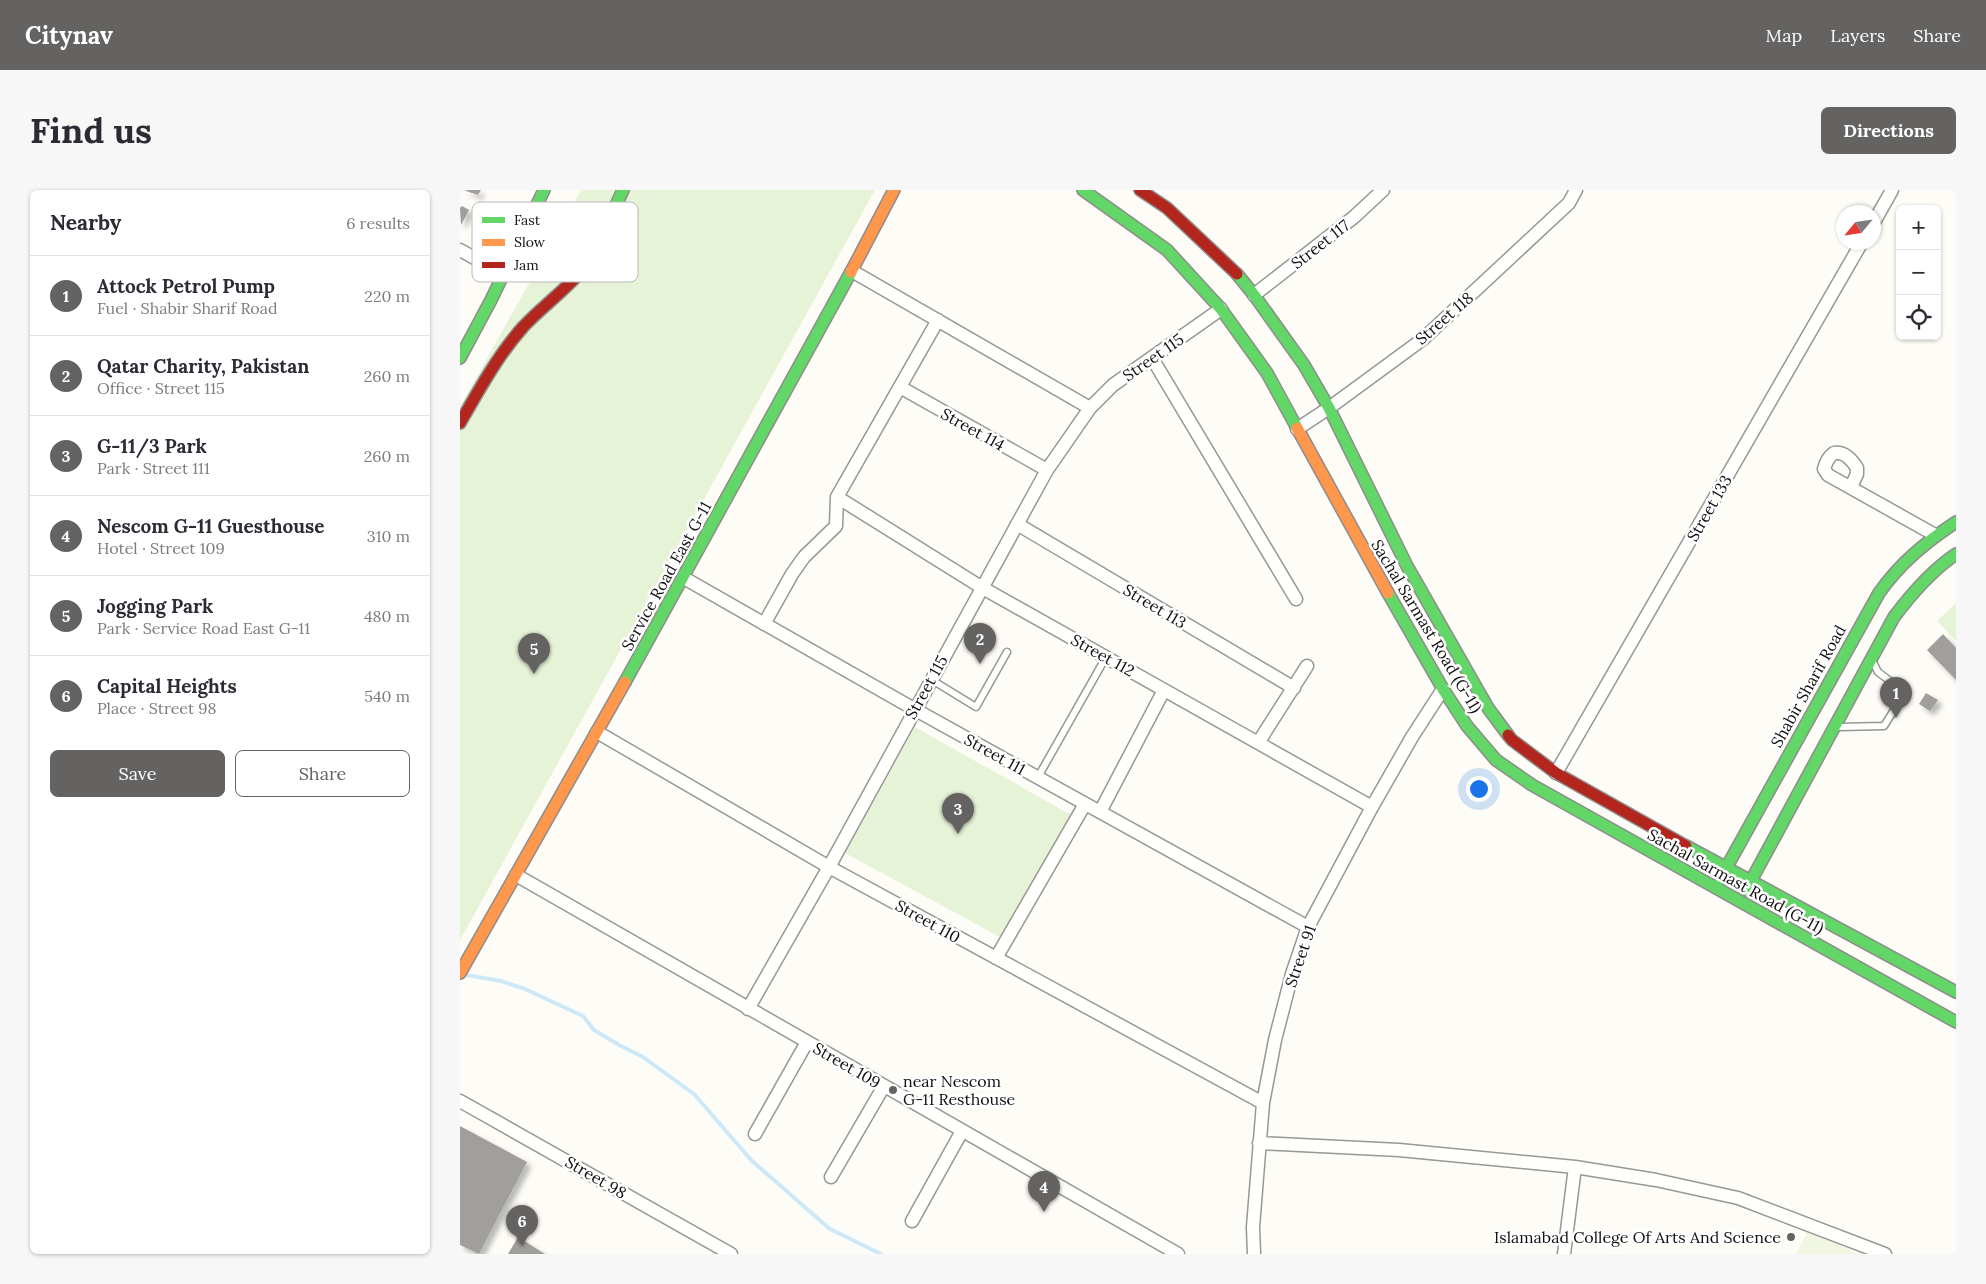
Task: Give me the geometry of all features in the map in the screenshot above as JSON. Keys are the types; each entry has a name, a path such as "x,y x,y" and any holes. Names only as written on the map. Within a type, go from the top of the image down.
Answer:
{"main road":[{"path":"538,202 544,190"},
{"path":"618,202 623,190"},
{"name":"Service Road East G-11","path":"460,974 684,578 852,271 894,190"},
{"name":"Sachal Sarmast Road (G-11)","path":"1083,190 1166,250 1220,309 1267,373 1351,528 1443,688 1467,726 1496,760 1532,785 1956,1022"},
{"name":"Sachal Sarmast Road (G-11)","path":"1140,190 1168,208 1230,266 1304,365 1329,408 1407,566 1488,708 1512,740 1556,773 1726,868 1956,992"},
{"path":"460,358 500,282"},
{"path":"460,423 507,346 530,320 570,282"},
{"name":"Shabir Sharif Road","path":"1740,901 1751,881 1803,757 1835,727 1861,658 1863,620 1890,576 1904,560 1956,522"},
{"name":"Shabir Sharif Road","path":"1715,888 1726,868 1803,757 1861,658 1908,598 1925,579 1951,557"}],"street":[{"name":"Street 117","path":"1254,296 1354,217 1383,190"},
{"name":"Street 118","path":"1297,429 1329,408 1423,339 1569,204 1576,190"},
{"path":"1881,210 1892,190"},
{"path":"460,250 472,257"},
{"name":"Street 133","path":"1556,773 1857,250"},
{"path":"852,271 1090,408"},
{"name":"Street 115","path":"748,1009 829,867 914,709 1047,470 1090,408 1113,385 1220,309"},
{"path":"764,624 792,574 804,557 836,526 838,497 938,320"},
{"path":"1152,358 1296,599"},
{"name":"Street 114","path":"900,387 1047,470"},
{"path":"1850,487 1936,535"},
{"name":"Street 112","path":"838,497 981,587 1372,807"},
{"name":"Street 113","path":"1017,524 1294,688"},
{"path":"1951,557 1956,570"},
{"name":"Street 111","path":"684,578 914,709 1308,927"},
{"path":"1258,743 1307,666"},
{"name":"Street 91","path":"1254,1254 1259,1143 1263,1103 1275,1040 1292,974 1308,927 1372,807 1412,737 1443,688"},
{"path":"1100,812 1164,690"},
{"name":"Street 110","path":"598,732 829,867 1263,1103"},
{"path":"996,958 1085,804"},
{"name":"Street 109","path":"516,875 1178,1254"},
{"path":"755,1134 806,1042"},
{"path":"831,1176 884,1086"},
{"name":"Street 98","path":"460,1100 731,1254"},
{"path":"912,1221 962,1131"},
{"path":"1259,1143 1399,1150 1575,1167 1656,1180 1738,1198 1886,1254"},
{"path":"1564,1254 1575,1167"}],"lane":[{"path":"931,679 976,707 1007,652"},
{"path":"1038,777 1106,657"},
{"path":"1835,727 1884,726 1899,702 1898,687 1861,658"}],"green space":[{"path":"581,190 875,190 460,940 460,407 530,282 638,282 638,202 574,202"},
{"path":"1956,603 1956,641 1937,621"},
{"path":"915,727 1071,815 1000,937 845,853"},
{"path":"1809,1229 1857,1254 1796,1254"}],"building":[{"path":"463,190 481,190 478,195"},
{"path":"462,206 469,210 461,225 460,208"},
{"path":"1943,634 1956,648 1956,680 1927,650"},
{"path":"1926,693 1938,700 1930,711 1919,704"},
{"path":"460,1126 527,1162 479,1254 460,1245"},
{"path":"518,1237 545,1254 508,1254"}],"waterway":[{"path":"466,975 501,981 525,989 583,1016 594,1030 643,1057 694,1094 752,1161 830,1229 881,1254"}],"traffic: fast":[{"path":"538,202 544,190"},
{"path":"618,202 623,190"},
{"path":"1083,190 1167,250 1221,309 1267,373 1297,428"},
{"path":"625,682 851,272"},
{"path":"1237,274 1304,365 1329,408 1407,566 1488,708 1508,735"},
{"path":"460,358 500,282"},
{"path":"1720,879 1879,593 1914,554 1956,522"},
{"path":"1746,890 1894,617 1922,583 1956,554"},
{"path":"1388,593 1443,689 1467,726 1496,760 1532,785 1956,1022"},
{"path":"1686,846 1956,992"}],"traffic: slow":[{"path":"851,272 894,190"},
{"path":"1297,428 1388,593"},
{"path":"460,973 625,682"}],"traffic: jam":[{"path":"1140,190 1167,208 1237,274"},
{"path":"460,423 505,349 523,327 571,282"},
{"path":"1508,735 1556,773 1686,846"}],"place":[{"name":"Qatar Charity, Pakistan","path":"980,664"},
{"name":"Jogging Park","path":"534,674"},
{"name":"Attock Petrol Pump","path":"1896,718"},
{"name":"G-11/3 Park","path":"958,834"},
{"name":"near Nescom G-11 Resthouse","path":"893,1090"},
{"name":"Nescom G-11 Guesthouse","path":"1044,1212"},
{"name":"Islamabad College Of Arts And Science","path":"1791,1237"},
{"name":"Capital Heights","path":"522,1246"}]}
